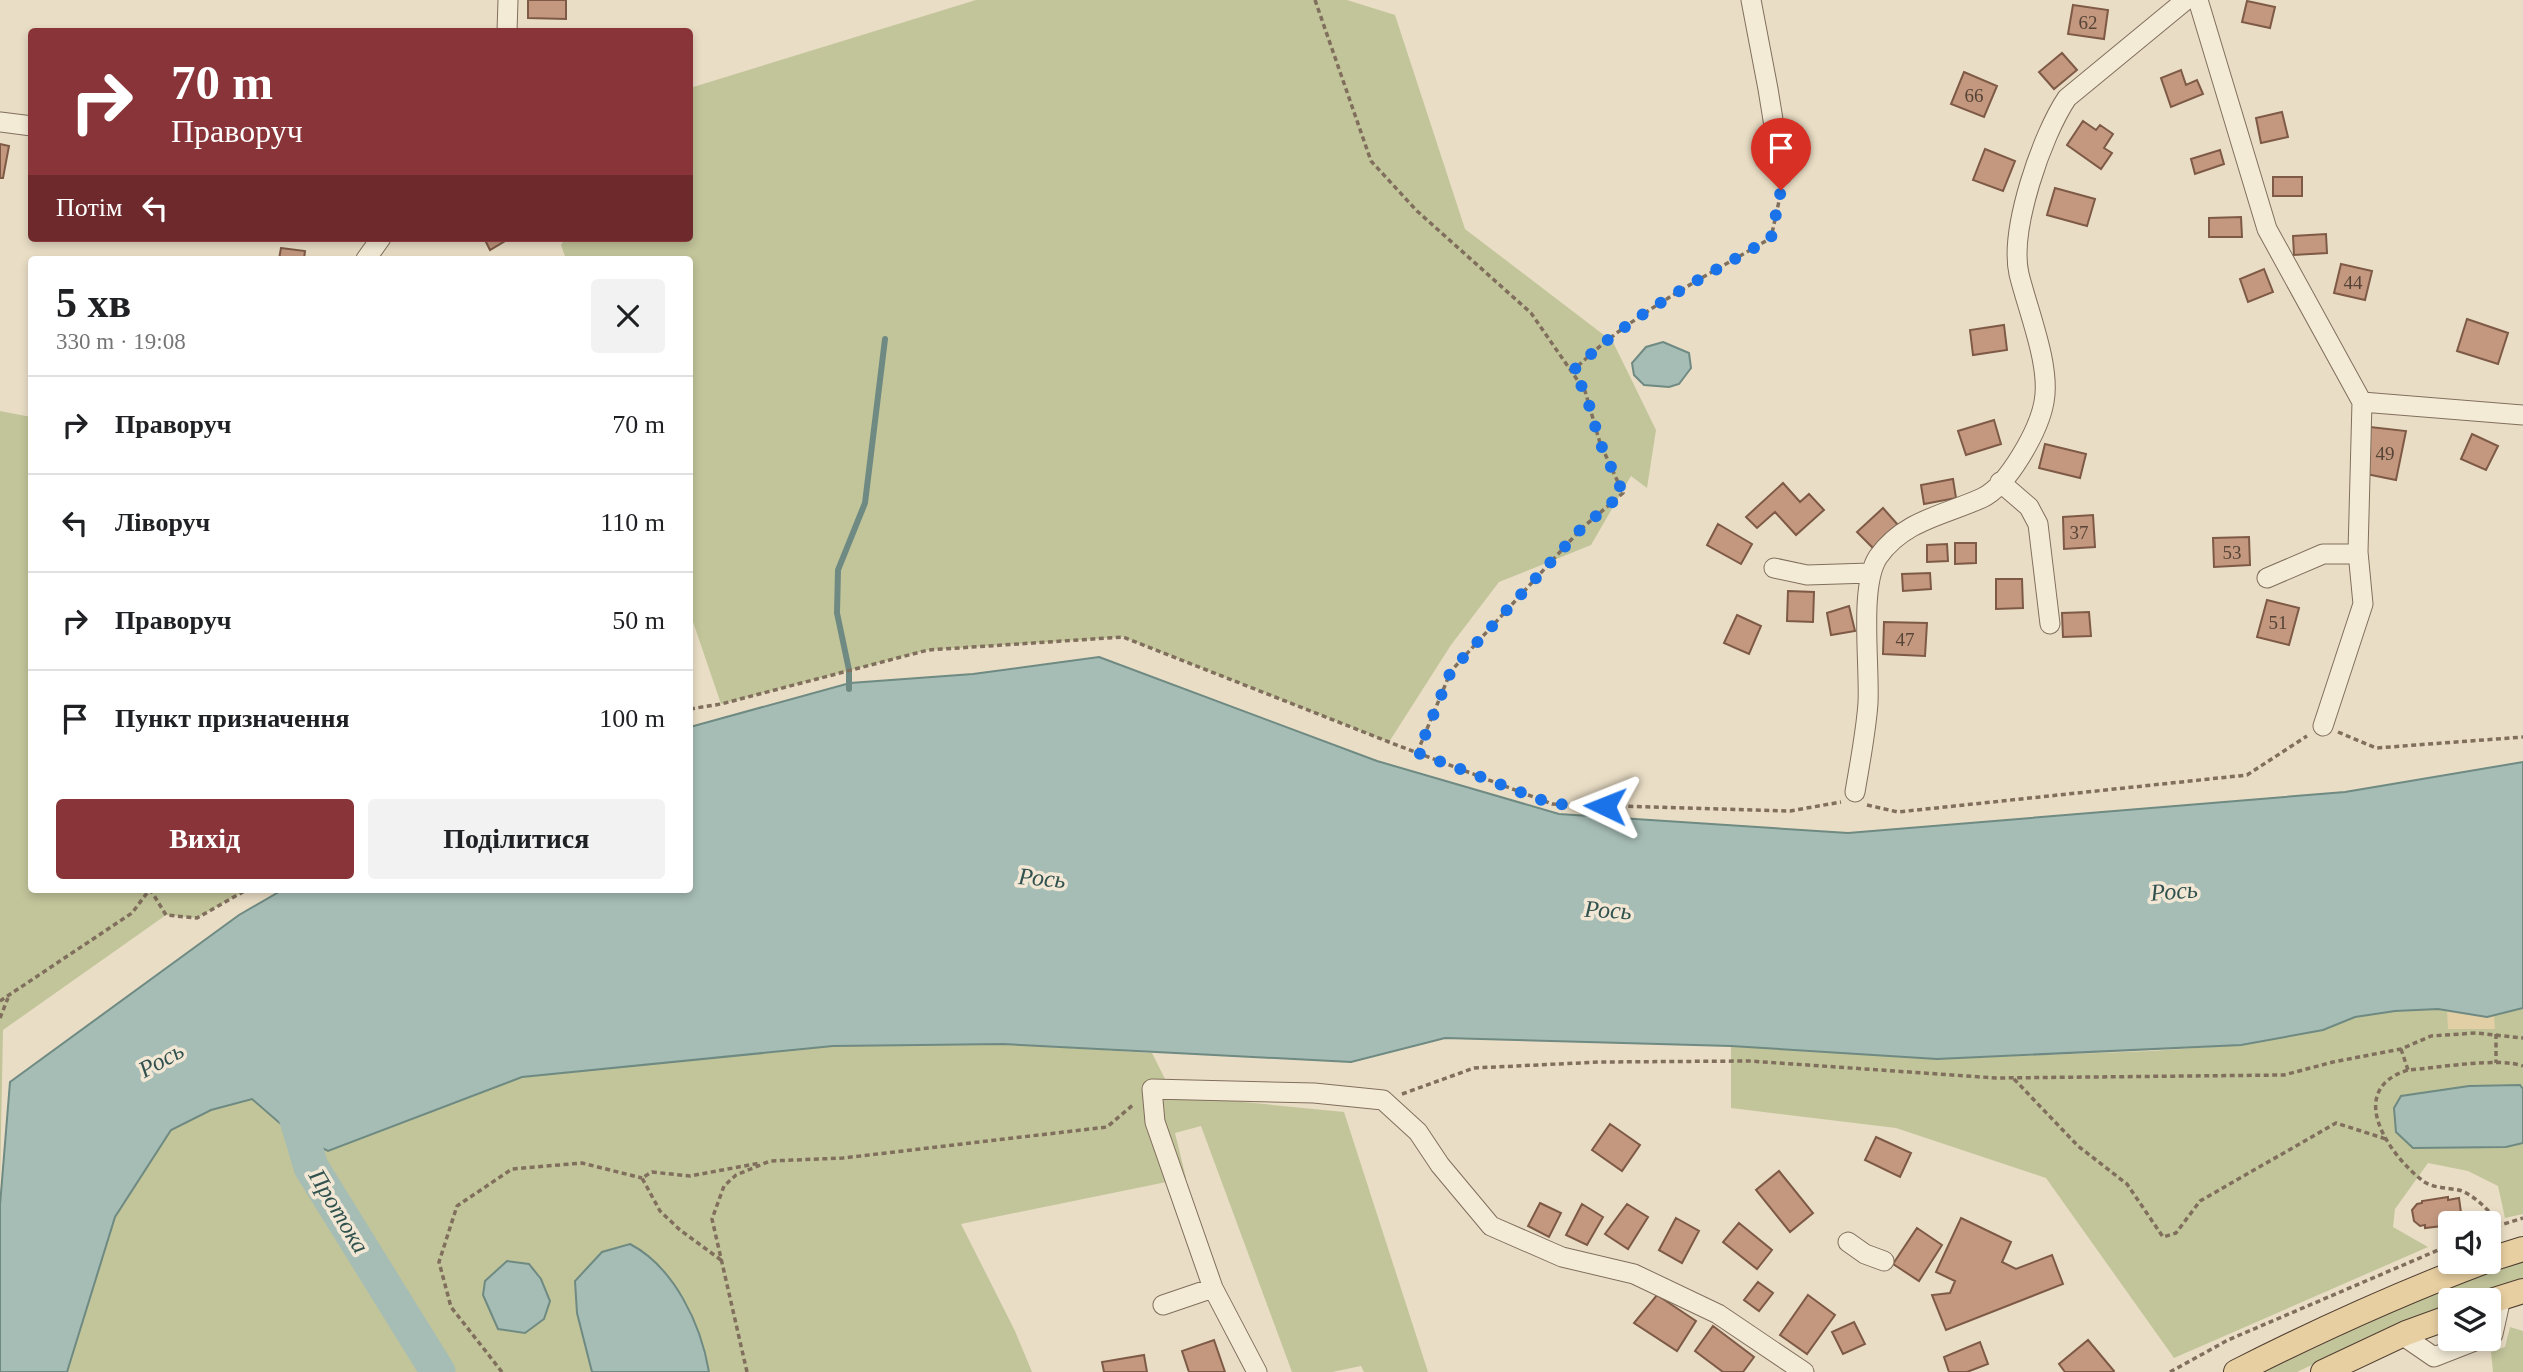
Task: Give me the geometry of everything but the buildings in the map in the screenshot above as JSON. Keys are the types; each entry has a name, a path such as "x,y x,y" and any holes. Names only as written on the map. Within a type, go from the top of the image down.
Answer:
{"main road":[{"path":"2501,1256 2523,1249"},
{"path":"2236,1372 2399,1294 2452,1274"},
{"path":"2323,1372 2402,1335 2438,1322"}],"street":[{"path":"507,28 508,0"},
{"path":"1751,0 1782,176"},
{"path":"1855,792 1868,706 1870,671 1867,598 1871,573 1879,556 1901,534 1926,518 1985,497 2018,461 2038,422 2044,402 2046,383 2043,360 2018,269 2017,235 2026,195 2056,114 2067,98 2186,0"},
{"path":"2199,0 2267,229 2362,402 2358,554 2363,604 2323,726"},
{"path":"0,122 28,126"},
{"path":"2362,402 2523,415"},
{"path":"2000,482 2029,507 2038,524 2050,624"},
{"path":"2267,578 2323,554 2358,554"},
{"path":"1774,568 1807,575 1871,573"},
{"path":"1256,1372 1213,1287 1155,1122 1152,1089 1314,1093 1383,1100 1418,1132 1440,1165 1491,1226 1562,1257 1646,1279 1718,1314 1804,1372"},
{"path":"1848,1242 1865,1254 1884,1261"},
{"path":"1163,1305 1213,1287"},
{"path":"2402,1335 2434,1356 2448,1351"}],"path":[{"path":"1315,0 1371,161 1417,211 1531,313 1585,391 1600,443 1623,493 1581,529 1451,671 1418,753"},
{"path":"1572,372 1595,349 1635,321 1771,238 1779,207 1782,176"},
{"path":"693,709 721,704 928,650 1123,637 1552,804 1790,811 1841,803 1855,792 1866,805 1898,812 2247,775 2323,726 2376,748 2523,737"},
{"path":"0,1001 132,913 147,893"},
{"path":"152,893 166,915 197,918 241,893"},
{"path":"0,1018 9,996"},
{"path":"1383,1100 1474,1068 1600,1062 1749,1062 2012,1078 2284,1075 2333,1062 2402,1049 2431,1036 2476,1033 2523,1038"},
{"path":"2496,1034 2496,1063"},
{"path":"2402,1049 2408,1070"},
{"path":"2489,1211 2463,1191 2426,1184 2403,1164 2379,1127 2375,1110 2377,1094 2395,1074 2408,1070 2496,1063 2523,1066"},
{"path":"2012,1078 2078,1146 2126,1184 2163,1237 2176,1233 2200,1201 2336,1123 2386,1139"},
{"path":"502,1372 451,1307 439,1262 457,1206 512,1169 582,1163 642,1178 652,1172 690,1176 770,1161 843,1158 1107,1128 1152,1089"},
{"path":"747,1372 712,1219 724,1186 736,1175 770,1161"},
{"path":"642,1178 660,1212 723,1261"},
{"path":"2501,1224 2523,1218"},
{"path":"2170,1372 2228,1340 2438,1250"}],"green space":[{"path":"976,0 1347,0 1395,15 1465,229 1613,342 1656,430 1647,488 1631,476 1591,545 1499,582 1451,645 1389,742 1123,637 928,650 721,704 693,622 693,256 565,256 561,245 563,242 693,242 693,87"},
{"path":"0,411 28,416 28,893 241,893 197,918 166,915 3,1030 0,1181"},
{"path":"2523,1008 2523,1214 2505,1218 2498,1186 2468,1171 2428,1163 2395,1209 2393,1227 2428,1247 2174,1358 2046,1178 1896,1128 1731,1108 1731,1046 1937,1059 2151,1051 2241,1045 2323,1030 2355,1017 2395,1011 2438,1009 2487,1017"},
{"path":"1003,1044 1152,1053 1173,1095 1344,1112 1428,1372 1364,1372 1361,1366 1332,1372 1292,1372 1201,1126 1175,1133 1186,1178 961,1224 1015,1331 1032,1372 67,1372 115,1217 171,1130 211,1110 252,1099 290,1132 328,1151 522,1077 833,1046"},
{"path":"2523,1262 2523,1279 2498,1288 2452,1288 2487,1274 2501,1274 2501,1269"},
{"path":"2438,1293 2438,1310 2394,1326 2297,1372 2264,1372 2360,1327"},
{"path":"2510,1327 2523,1331 2523,1372 2493,1372 2491,1352 2501,1351 2505,1347"}],"sand":[{"path":"2447,1010 2494,1016 2495,1029 2448,1029"}],"water":[{"path":"1663,342 1689,353 1691,368 1679,384 1669,387 1644,385 1634,375 1632,363 1646,347"},
{"name":"Рось","path":"1099,657 1377,761 1559,814 1848,833 2345,792 2523,762 2523,1008 2487,1017 2438,1009 2395,1011 2355,1017 2323,1030 2241,1045 1937,1059 1731,1046 1445,1038 1351,1062 1003,1044 833,1046 522,1077 328,1151 290,1132 252,1099 211,1110 171,1130 115,1217 67,1372 0,1372 0,1205 10,1082 239,915 277,893 693,893 693,726 850,683 973,674"},
{"path":"2520,1085 2523,1089 2523,1143 2506,1147 2413,1148 2396,1132 2394,1108 2401,1096 2469,1086"},
{"path":"630,1244 660,1267 683,1299 699,1335 709,1372 592,1372 577,1313 575,1281 602,1252"},
{"path":"507,1261 529,1264 541,1279 550,1301 544,1319 525,1333 498,1329 483,1295 485,1281"}],"waterway":[{"path":"849,689 849,670 837,613 838,570 865,503 885,339"},
{"name":"Протока","path":"286,1095 291,1100 311,1167 438,1372"}],"route":[{"path":"1605,806 1552,804 1418,753 1451,671 1581,529 1623,493 1600,443 1585,391 1572,372 1595,349 1635,321 1771,238 1781,190"}]}
